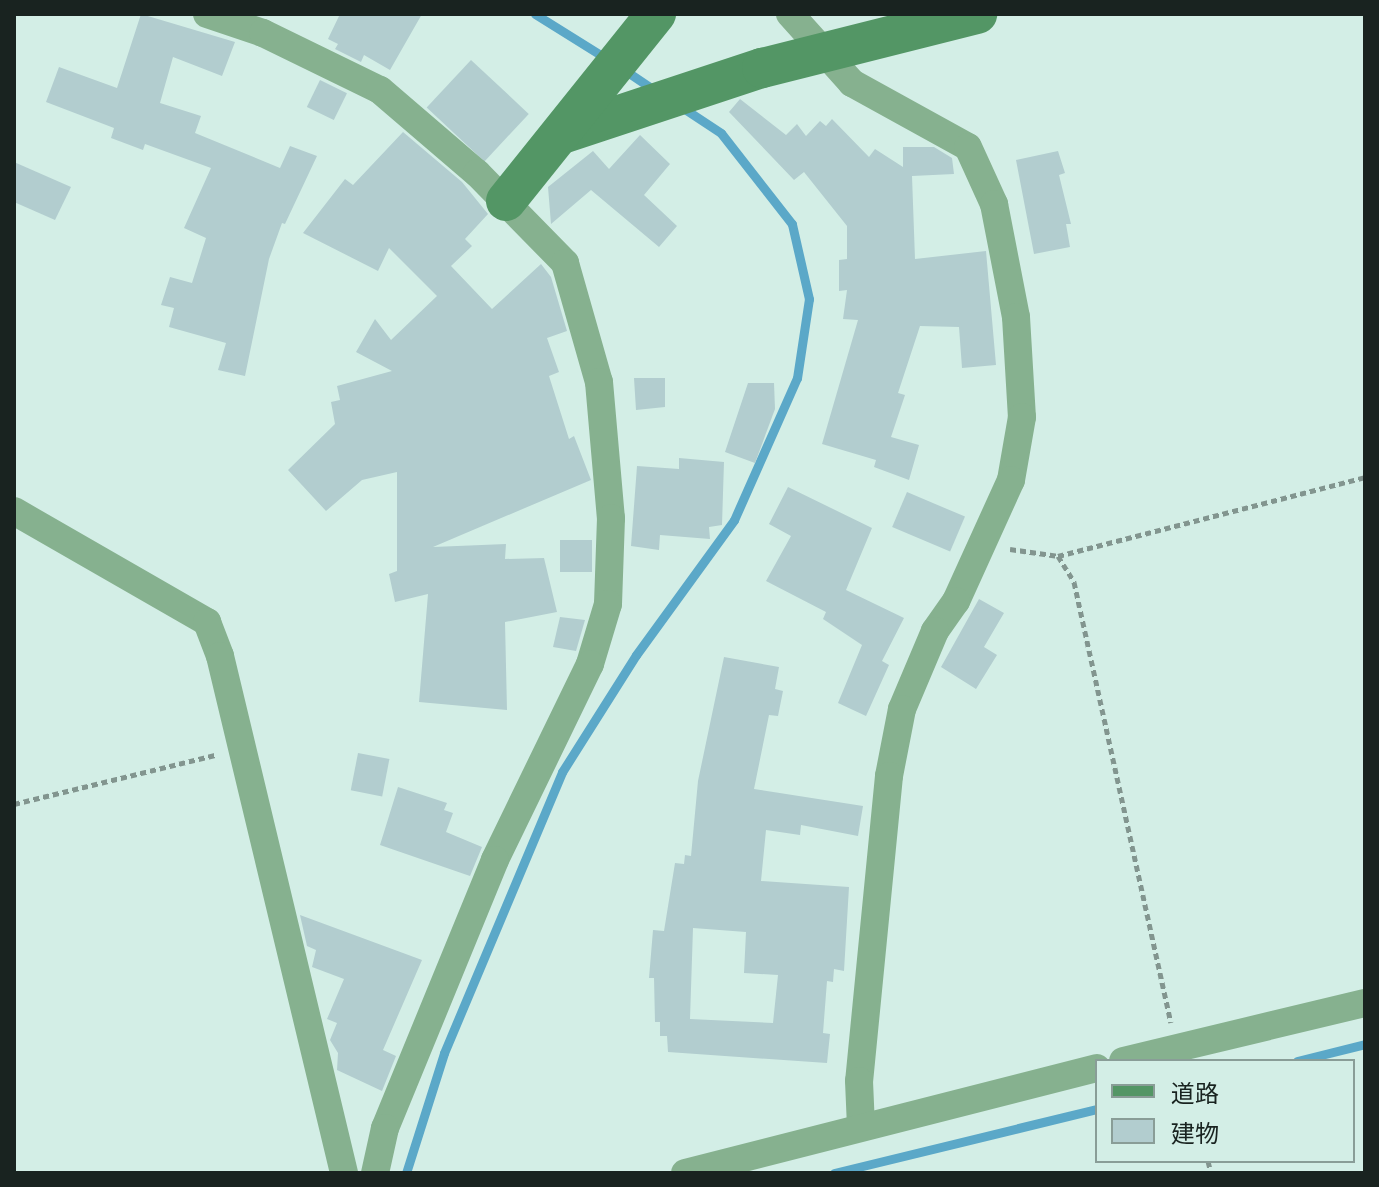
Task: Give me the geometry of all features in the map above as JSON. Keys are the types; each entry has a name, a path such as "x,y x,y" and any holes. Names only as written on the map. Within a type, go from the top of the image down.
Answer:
{"street":[{"path":"207,14 263,33 380,90 506,201 565,263 585,319 599,382 609,503 608,604 590,664 495,860 385,1128 375,1173"},
{"path":"506,201 656,14"},
{"path":"790,14 819,52 852,83 968,147 994,204 1016,317 1022,417 1011,480 981,545 935,631 902,709 889,776 861,1066 861,1127"},
{"path":"562,134 819,52 977,14"},
{"path":"14,511 207,622 220,656 344,1173"},
{"path":"1131,1059 1365,1003"},
{"path":"685,1173 1095,1068"}],"path":[{"path":"981,545 1058,556 1365,477"},
{"path":"1058,556 1074,582 1179,1047"},
{"path":"14,804 240,748"}],"building":[{"path":"141,14 235,42 222,76 173,57 160,103 201,116 195,133 280,168 290,146 317,156 285,224 282,223 269,259 245,376 218,370 226,343 169,327 174,308 161,305 170,277 192,283 206,238 184,228 211,168 145,144 143,150 111,138 114,128 46,102 59,67 117,88"},
{"path":"340,14 422,14 390,70 364,55 361,62 335,49 338,44 328,39"},
{"path":"471,60 529,114 484,161 427,108"},
{"path":"320,80 347,93 334,120 307,107"},
{"path":"740,99 786,135 797,124 806,136 820,121 826,126 832,119 869,157 875,149 903,167 903,147 934,147 952,158 954,174 912,176 915,259 986,251 996,365 962,368 959,327 920,326 898,393 905,395 891,437 919,445 909,480 874,467 876,460 822,444 858,320 843,319 847,290 839,291 839,260 847,259 847,226 804,172 794,180 729,112"},
{"path":"403,132 462,182 488,214 465,239 472,246 451,266 492,309 541,264 551,277 567,331 547,338 559,372 549,376 569,439 574,436 591,480 433,547 506,544 505,559 544,558 557,612 505,622 507,710 419,702 428,594 395,602 389,574 397,571 397,472 362,480 326,511 288,470 335,424 331,402 340,400 337,386 392,371 356,352 375,319 391,340 437,296 389,248 378,271 303,233 345,179 353,185"},
{"path":"640,135 670,164 644,195 677,226 659,247 591,190 551,224 548,187 593,151 609,169"},
{"path":"1058,151 1065,173 1059,175 1071,224 1066,224 1070,247 1034,254 1016,160"},
{"path":"14,162 71,187 55,220 14,202"},
{"path":"634,378 665,378 665,407 636,410"},
{"path":"748,383 774,383 775,409 755,463 725,452"},
{"path":"679,458 724,462 722,525 709,527 710,539 660,535 659,550 631,546 637,466 679,469"},
{"path":"788,487 872,528 846,590 904,618 882,661 889,665 866,716 838,703 862,645 823,619 826,612 766,581 791,536 769,524"},
{"path":"907,492 965,517 950,552 892,527"},
{"path":"560,540 592,540 592,572 560,572"},
{"path":"979,599 1004,613 984,647 997,655 976,689 941,667"},
{"path":"560,617 585,620 576,651 553,647"},
{"path":"724,657 779,667 775,689 783,691 778,716 769,715 754,789 863,806 858,836 801,825 800,835 766,830 761,881 849,887 844,971 834,969 833,982 827,981 823,1033 830,1034 827,1063 668,1052 667,1036 660,1036 660,1022 655,1022 654,978 649,978 653,930 664,931 675,863 684,864 685,855 691,856 698,781","holes":["693,928 746,932 744,973 778,975 773,1023 690,1019"]},
{"path":"358,753 389,759 382,796 351,790"},
{"path":"398,787 447,803 444,810 453,813 446,832 482,847 470,876 380,845"},
{"path":"300,915 422,960 383,1050 396,1056 382,1091 337,1070 338,1053 330,1040 337,1023 327,1019 344,979 312,967 316,950 307,946"}],"waterway":[{"path":"535,14 607,59"},
{"path":"623,69 657,92"},
{"path":"406,1173 444,1053 562,772 636,655 734,520 797,378 809,299 792,224 721,133 680,106"},
{"path":"1305,1059 1365,1044"},
{"path":"834,1173 1095,1109"}]}
